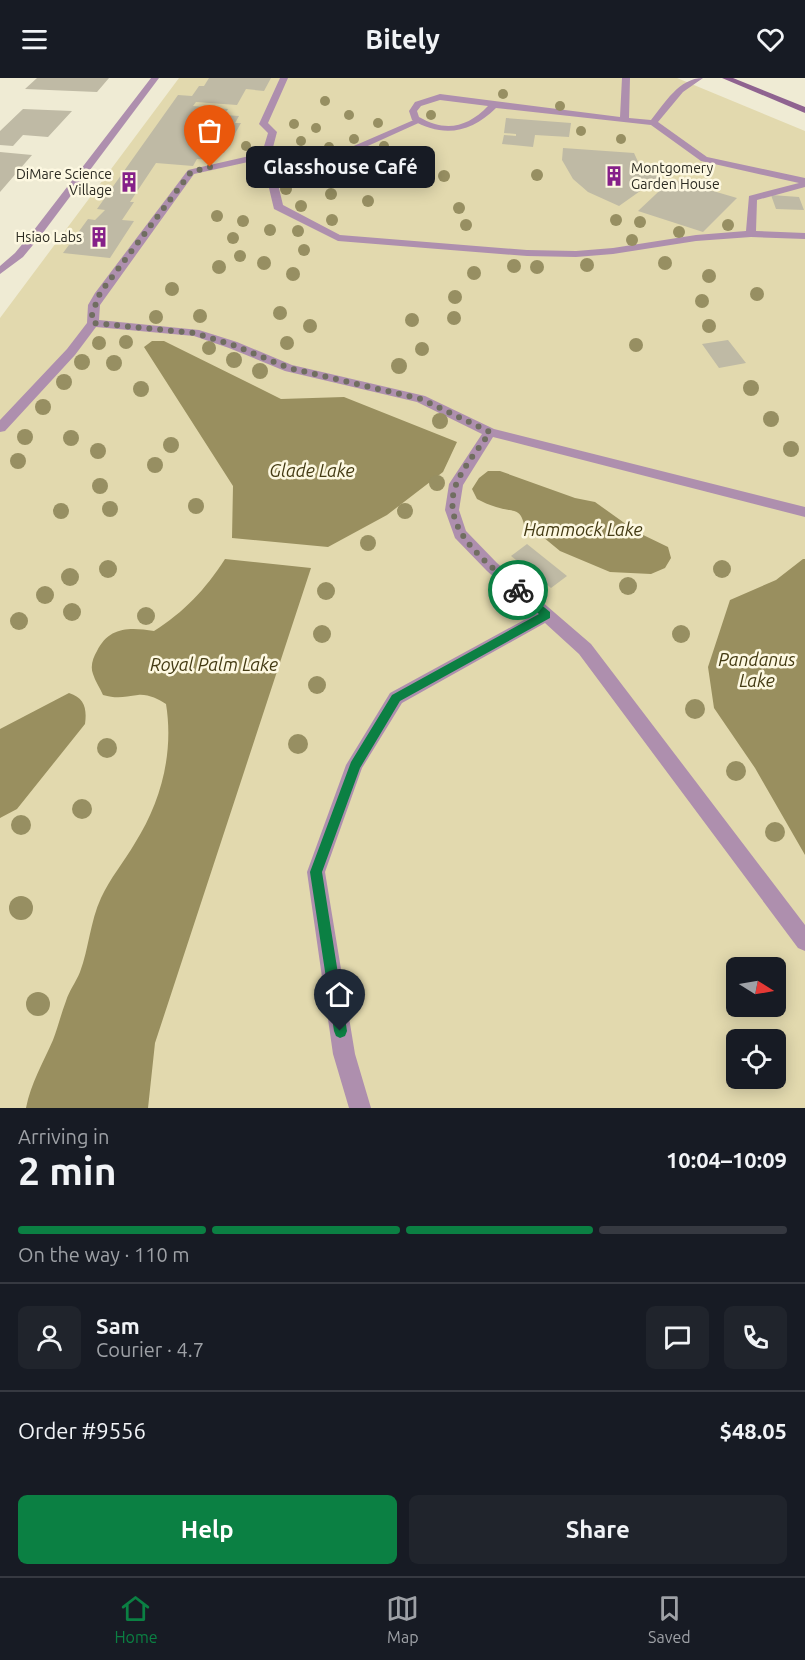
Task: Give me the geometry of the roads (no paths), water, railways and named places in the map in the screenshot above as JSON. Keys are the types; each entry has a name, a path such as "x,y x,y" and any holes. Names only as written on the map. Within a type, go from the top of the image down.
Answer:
{"main road":[{"path":"726,78 805,110"}],"street":[{"path":"0,271 19,255 38,232 155,78"},
{"path":"284,78 262,124 273,132 266,155 278,207 338,238 527,253 576,254 636,248 696,238 751,234 805,236"},
{"path":"624,120 626,78"},
{"path":"653,123 680,90 699,78"},
{"path":"494,105 482,119 460,129 442,129 425,125 415,118 413,111 418,104 440,97 653,123 704,159 805,182"},
{"path":"271,174 336,157 419,121"},
{"path":"0,428 71,352 93,323 92,314 100,293 191,172 266,155"},
{"path":"751,234 752,198 805,182"},
{"path":"93,323 195,333 233,345 289,368 421,399 490,432 805,512"},
{"path":"490,432 456,484 452,501 455,524 468,544 585,649 805,941"},
{"path":"360,1108 344,1054 316,872 355,765 396,698 546,615"}],"water":[{"name":"Glade Lake","path":"152,341 164,341 281,399 344,397 457,442 443,472 387,515 328,547 232,538 233,486 144,347"},
{"name":"Hammock Lake","path":"488,471 500,471 575,498 595,502 637,532 668,547 671,558 665,568 651,574 610,572 560,551 543,537 525,529 521,517 516,512 477,499 472,489 479,478"},
{"name":"Royal Palm Lake","path":"225,559 311,568 155,1043 148,1108 26,1108 67,997 80,972 97,907 152,811 167,759 166,704 145,695 117,697 103,695 92,671 93,659 102,643 114,633 128,629 154,631 175,616 210,581"},
{"name":"Pandanus Lake","path":"805,559 805,855 755,768 714,708 708,667 730,600 776,580"},
{"path":"69,693 82,701 86,714 85,724 17,809 0,818 0,729"}],"place":[{"name":"Glasshouse Café","path":"210,167"},
{"name":"Montgomery Garden House","path":"614,176"},
{"name":"DiMare Science Village","path":"129,182"},
{"name":"Hsiao Labs","path":"99,237"}]}
